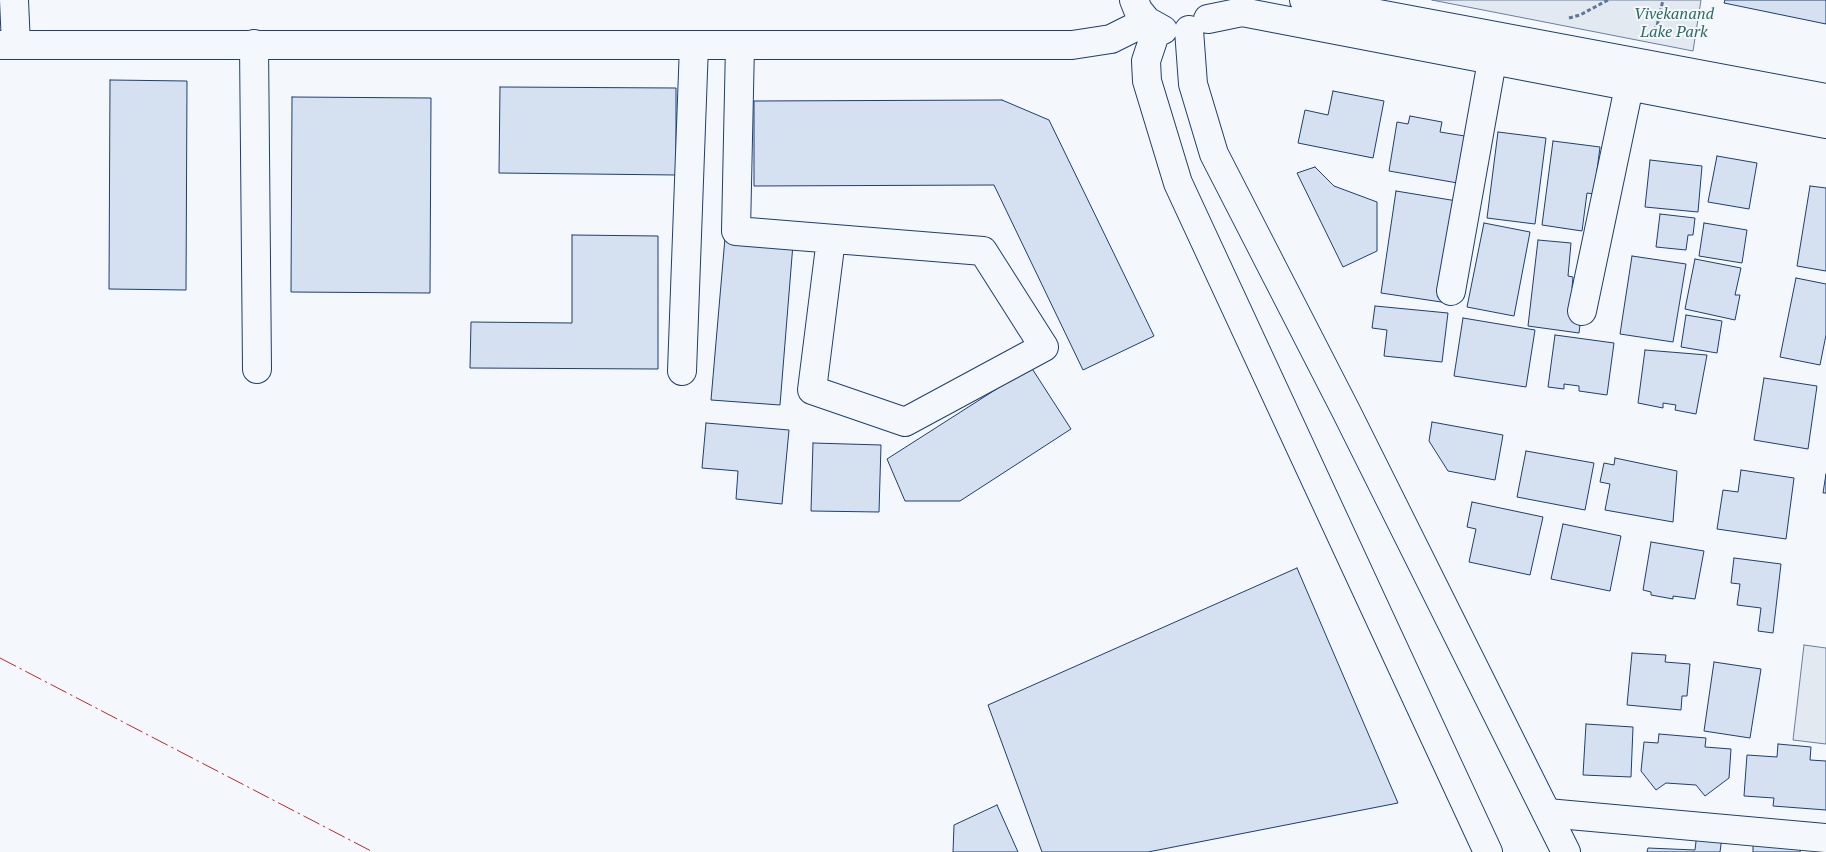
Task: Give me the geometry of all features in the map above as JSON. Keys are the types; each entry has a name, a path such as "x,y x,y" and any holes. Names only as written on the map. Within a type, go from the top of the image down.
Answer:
{"street":[{"path":"14,0 8,45 1072,45 1110,40 1146,16"},
{"path":"1304,0 1635,75 1826,124"},
{"path":"1146,16 1172,32 1205,16 1242,12 1492,61 1635,75 1826,98"},
{"path":"1146,16 1147,81 1178,183 1488,852"},
{"path":"1205,16 1193,84 1214,154 1359,437 1566,852"},
{"path":"254,44 257,369"},
{"path":"682,371 694,45"},
{"path":"740,45 736,231 982,251 1044,347 905,422 812,390 831,239"},
{"path":"1452,291 1492,61"},
{"path":"1582,311 1635,75"},
{"path":"1547,813 1826,838"}],"path":[{"path":"1562,20 1580,15 1608,0"},
{"path":"1635,75 1644,41 1657,26 1663,0"}],"green space":[{"name":"Vivekanand Lake Park","path":"1432,0 1701,0 1693,51"},
{"path":"1804,645 1826,648 1826,744 1793,740"}],"building":[{"path":"1725,0 1826,0 1826,24 1724,3"},
{"path":"110,80 187,81 186,290 109,289"},
{"path":"500,87 676,88 676,175 499,173"},
{"path":"1333,91 1384,101 1373,158 1298,143 1305,110 1328,115"},
{"path":"292,97 431,98 430,293 291,292"},
{"path":"1002,100 1049,120 1154,336 1083,370 994,185 754,186 754,101"},
{"path":"1410,116 1442,122 1440,132 1477,138 1469,185 1389,171 1397,122 1408,124"},
{"path":"1498,132 1546,138 1535,224 1487,218"},
{"path":"1553,141 1600,147 1594,194 1587,193 1582,231 1542,225"},
{"path":"1717,156 1757,163 1749,209 1708,202"},
{"path":"1650,160 1702,166 1698,212 1645,207"},
{"path":"1315,167 1334,186 1377,202 1377,251 1343,267 1297,173"},
{"path":"1810,186 1826,188 1826,271 1797,266"},
{"path":"1396,191 1463,202 1448,303 1381,293"},
{"path":"1660,214 1695,218 1693,235 1688,235 1686,250 1656,247"},
{"path":"1484,223 1530,232 1514,316 1467,307"},
{"path":"1704,223 1747,230 1742,263 1699,256"},
{"path":"572,235 658,236 658,369 470,368 471,322 572,323"},
{"path":"725,238 793,244 780,405 711,400"},
{"path":"1538,240 1571,243 1568,276 1573,277 1572,288 1578,288 1583,302 1579,333 1528,326"},
{"path":"1632,256 1686,264 1673,342 1620,334"},
{"path":"1695,259 1741,268 1735,295 1740,295 1735,320 1685,309"},
{"path":"1796,278 1826,284 1826,335 1820,365 1780,357"},
{"path":"1375,306 1448,313 1442,362 1384,356 1387,330 1372,328"},
{"path":"1686,315 1722,321 1717,353 1681,347"},
{"path":"1463,318 1535,330 1526,387 1454,376"},
{"path":"1555,335 1614,343 1607,395 1579,391 1579,386 1564,384 1564,389 1548,387"},
{"path":"1645,350 1707,355 1696,414 1675,410 1676,405 1663,403 1663,408 1638,403"},
{"path":"1031,367 1071,429 960,501 905,501 887,459"},
{"path":"1764,378 1817,386 1808,449 1754,440"},
{"path":"1432,422 1503,435 1495,480 1448,471 1429,441"},
{"path":"706,423 789,430 782,504 736,499 738,471 702,468"},
{"path":"813,443 881,445 879,512 811,511"},
{"path":"1526,451 1594,463 1585,510 1517,497"},
{"path":"1615,458 1677,471 1673,522 1605,510 1610,484 1600,482 1604,463 1614,465"},
{"path":"1741,470 1794,478 1786,539 1717,529 1723,490 1738,492"},
{"path":"1826,474 1826,493 1823,493"},
{"path":"1472,502 1543,517 1530,575 1469,562 1476,529 1467,527"},
{"path":"1563,524 1621,536 1610,591 1551,579"},
{"path":"1651,542 1704,551 1695,599 1673,596 1673,599 1651,595 1651,592 1643,590"},
{"path":"1734,558 1781,564 1773,633 1758,631 1761,608 1737,605 1740,584 1731,583"},
{"path":"1297,568 1398,803 1148,852 1042,852 988,705"},
{"path":"1632,653 1666,655 1665,662 1690,664 1687,696 1682,696 1681,710 1627,705"},
{"path":"1714,662 1761,669 1750,738 1704,731"},
{"path":"1586,724 1633,727 1631,777 1583,775"},
{"path":"1659,734 1706,738 1705,747 1731,749 1729,778 1705,796 1696,785 1666,783 1656,790 1641,771 1644,742 1658,743"},
{"path":"1778,744 1811,747 1810,760 1826,761 1826,810 1773,806 1774,798 1744,796 1747,755 1777,757"},
{"path":"997,805 1018,852 953,852 954,825"},
{"path":"1697,833 1722,837 1720,852 1647,852 1648,848 1695,850"},
{"path":"1753,844 1801,847 1800,852 1753,852"}],"power":[{"path":"0,658 373,852"}]}
